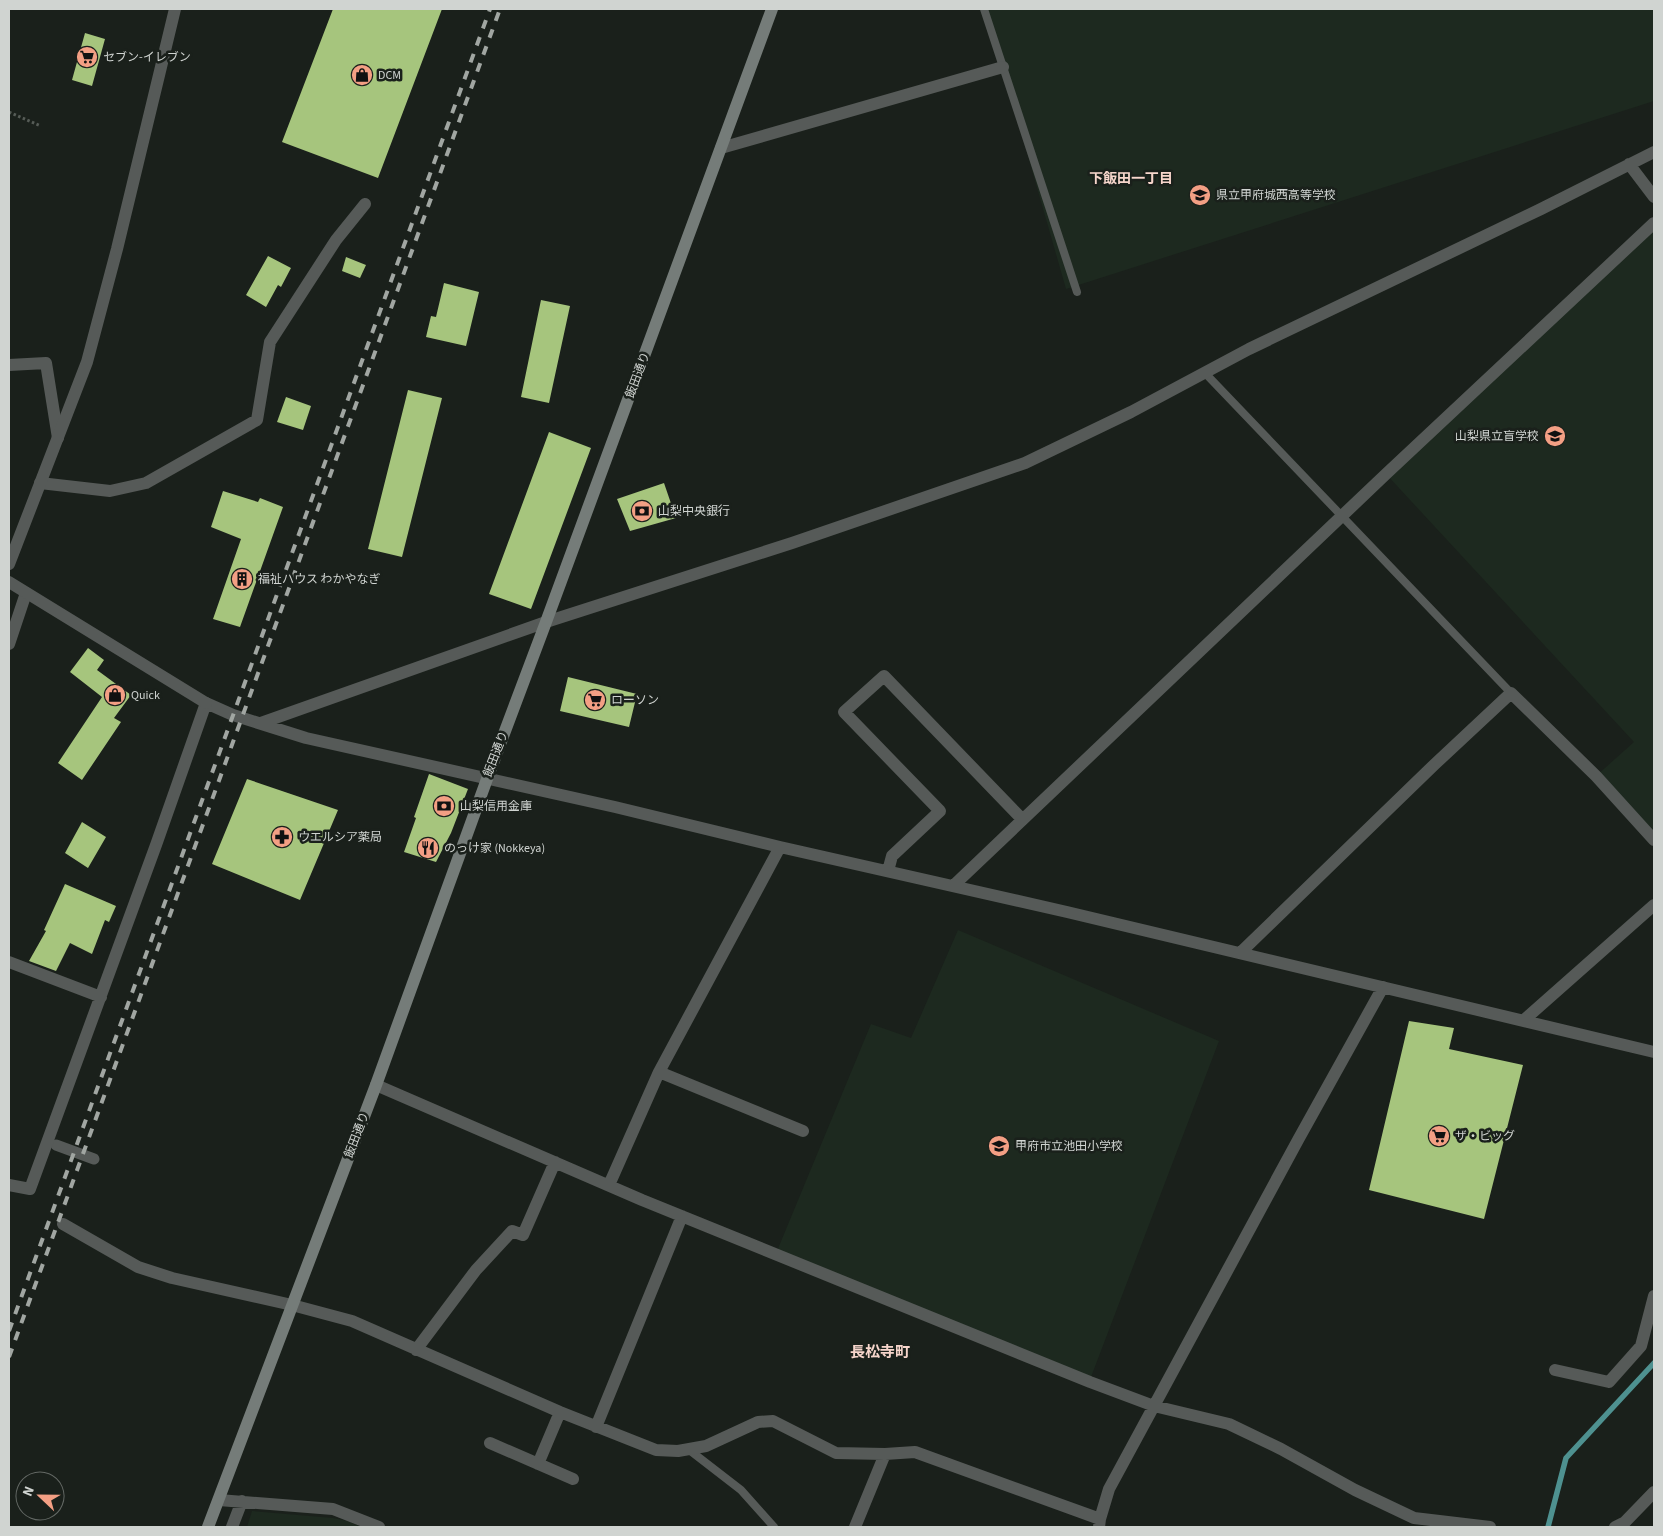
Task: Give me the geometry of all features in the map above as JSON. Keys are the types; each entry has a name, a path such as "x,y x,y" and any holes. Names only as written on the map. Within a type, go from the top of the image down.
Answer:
{"main road":[{"name":"飯田通り","path":"208,1527 376,1086 487,779 772,9"}],"street":[{"path":"9,564 87,362 117,249 175,9"},
{"path":"722,148 1002,67"},
{"path":"261,723 546,622 792,543 1025,463 1131,412 1249,350 1654,152"},
{"path":"1629,164 1654,196"},
{"path":"40,483 110,491 146,483 257,420 270,342 336,240 364,204"},
{"path":"953,886 1341,516 1654,223"},
{"path":"9,366 46,362 58,438"},
{"path":"9,582 206,703 306,738 953,886 1654,1052"},
{"path":"9,644 26,594"},
{"path":"888,871 892,856 940,811 844,712 884,676 1022,819"},
{"path":"1240,953 1435,764 1511,694 1596,776 1654,840"},
{"path":"9,1185 30,1189 206,703"},
{"path":"610,1185 659,1072 780,846"},
{"path":"1524,1020 1654,905"},
{"path":"9,962 101,997"},
{"path":"63,1224 138,1267 172,1278 292,1305 352,1321 560,1412 656,1450 678,1451 706,1446 758,1422 773,1421 836,1453 885,1454 915,1452 1100,1523 1109,1489 1383,987"},
{"path":"659,1072 803,1131"},
{"path":"376,1086 682,1216 1090,1382 1154,1406 1229,1424 1281,1449 1355,1490 1414,1518 1490,1527"},
{"path":"56,1145 94,1159"},
{"path":"416,1350 476,1270 512,1231 523,1235 555,1162"},
{"path":"596,1427 682,1216"},
{"path":"1555,1370 1609,1382 1641,1346 1654,1296"},
{"path":"538,1464 560,1412"},
{"path":"490,1443 573,1479"},
{"path":"855,1527 885,1454"},
{"path":"1624,1526 1654,1492"},
{"path":"219,1500 333,1509 378,1527"},
{"path":"232,1527 242,1502"}],"lane":[{"path":"984,9 1077,292"},
{"path":"1205,373 1511,694"},
{"path":"688,1449 741,1490 774,1527"}],"path":[{"path":"9,112 41,126"}],"shaded area":[{"name":"県立甲府城西高等学校","path":"986,9 1654,9 1654,101 1066,289"},
{"path":"1654,223 1654,840 1596,776 1634,742 1386,474"},
{"name":"甲府市立池田小学校","path":"958,930 1219,1041 1091,1377 777,1251 871,1024 911,1038"},
{"path":"252,1511 333,1518 348,1521 361,1527 247,1527"}],"building":[{"name":"DCM","path":"333,9 442,9 378,178 282,142"},
{"path":"85,33 105,39 92,86 72,80"},
{"path":"268,256 291,268 281,287 278,285 266,307 246,295"},
{"path":"346,257 366,265 360,278 342,271"},
{"path":"444,283 479,292 466,346 426,337 431,316 436,317"},
{"path":"541,300 570,306 549,403 521,397"},
{"path":"408,390 442,398 402,557 368,549"},
{"path":"286,397 311,406 303,430 277,422"},
{"path":"549,432 591,448 531,609 489,594"},
{"path":"664,483 676,518 630,531 617,499"},
{"name":"福祉ハウス わかやなぎ","path":"223,491 258,502 260,498 283,507 240,627 213,619 241,539 211,527"},
{"path":"88,648 104,660 97,670 131,695 114,718 121,722 82,780 58,763 102,697 70,672"},
{"path":"568,677 637,694 629,727 560,711"},
{"path":"429,774 468,789 451,833 436,862 404,852"},
{"path":"247,779 338,810 300,900 212,864"},
{"path":"82,822 106,837 88,868 65,853"},
{"path":"65,884 116,906 109,922 105,920 92,954 70,943 56,971 29,961 46,931 44,930"},
{"path":"1409,1021 1454,1028 1449,1049 1523,1065 1484,1219 1369,1190"}],"waterway":[{"path":"1548,1527 1566,1458 1654,1363"}],"railway":[{"path":"9,1331 490,9"},
{"path":"9,1357 500,9"}],"place":[{"name":"セブン-イレブン","path":"87,57"},
{"name":"DCM","path":"362,75"},
{"name":"県立甲府城西高等学校","path":"1200,195"},
{"name":"山梨県立盲学校","path":"1555,436"},
{"name":"山梨中央銀行","path":"642,511"},
{"name":"福祉ハウス わかやなぎ","path":"242,579"},
{"name":"Quick","path":"115,695"},
{"name":"ローソン","path":"595,700"},
{"name":"山梨信用金庫","path":"444,806"},
{"name":"ウエルシア薬局","path":"282,837"},
{"name":"のっけ家 (Nokkeya)","path":"428,848"},
{"name":"ザ・ビッグ","path":"1439,1136"},
{"name":"甲府市立池田小学校","path":"999,1146"}],"district":[{"name":"下飯田一丁目","path":"1131,179"},
{"name":"長松寺町","path":"880,1352"}]}
